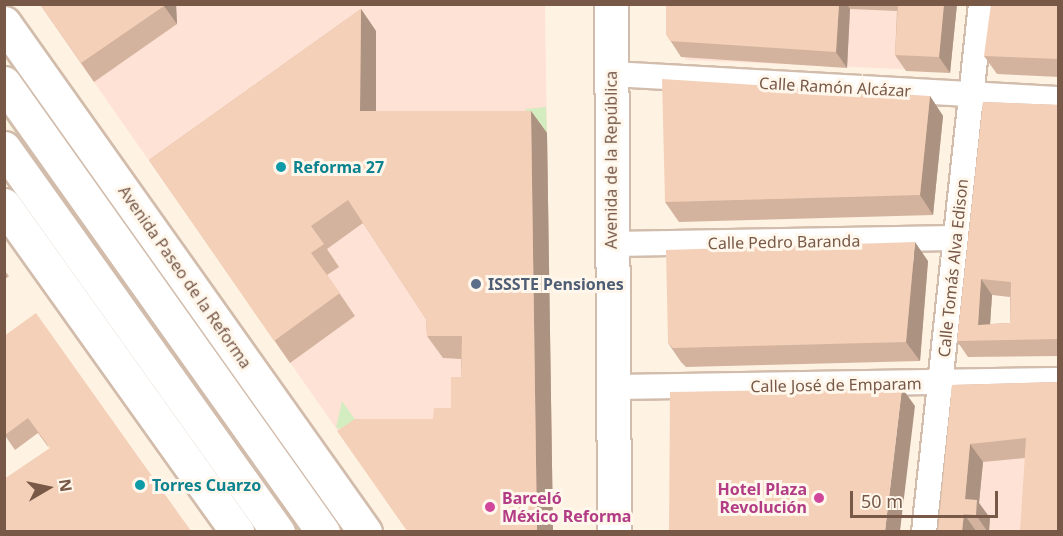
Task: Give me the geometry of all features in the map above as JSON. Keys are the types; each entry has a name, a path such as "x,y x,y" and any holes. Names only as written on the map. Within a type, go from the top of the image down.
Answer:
{"main road":[{"name":"Avenida de la República","path":"610,4 614,531"},
{"name":"Avenida Paseo de la Reforma","path":"4,23 365,531"},
{"name":"Avenida Paseo de la Reforma","path":"4,83 323,531"},
{"path":"4,148 278,531"},
{"path":"4,205 237,531"}],"street":[{"name":"Calle Tomás Alva Edison","path":"924,531 981,4"},
{"name":"Calle Ramón Alcázar","path":"611,74 1059,99"},
{"name":"Calle Pedro Baranda","path":"612,244 956,238"},
{"name":"Calle José de Emparam","path":"613,387 1059,380"}],"shaded area":[{"path":"40,5 545,5 553,531 408,531"},
{"path":"676,5 957,5 949,71 687,60 677,50"},
{"path":"1058,401 1058,531 953,532 965,404"}],"green space":[{"path":"546,107 547,133 527,134 526,109"},
{"path":"4,111 204,392 201,395 5,118"},
{"path":"342,401 363,431 336,428"},
{"path":"214,406 303,531 298,531 210,409"}],"building":[{"path":"40,4 164,4 164,6 81,63"},
{"path":"666,4 839,4 836,52 670,41 666,34"},
{"path":"898,4 944,4 939,57 895,55"},
{"path":"991,4 1059,4 1059,59 984,56"},
{"path":"361,9 360,111 531,111 537,531 407,531 337,431 355,419 433,419 434,408 451,408 451,377 461,377 462,336 427,336 426,319 348,200 311,226 324,244 311,253 340,293 274,341 149,160"},
{"path":"662,79 930,96 920,195 665,202"},
{"path":"983,102 1059,105 1059,339 957,341","holes":["981,279 1011,282 1010,323 978,325"]},
{"path":"915,242 906,342 673,348 668,343 666,250"},
{"path":"36,313 191,531 4,531 4,479 50,448 28,418 4,434 4,336"},
{"path":"1059,382 1059,531 1020,531 1026,438 970,444 965,499 977,500 976,515 964,514 962,531 938,531 952,385"},
{"path":"902,388 885,531 669,531 670,392"}],"place":[{"name":"Reforma 27","path":"281,167"},
{"name":"ISSSTE Pensiones","path":"476,284"},
{"name":"Torres Cuarzo","path":"140,485"},
{"name":"Hotel Plaza Revolución","path":"819,498"},
{"name":"Barceló México Reforma","path":"490,507"}]}
